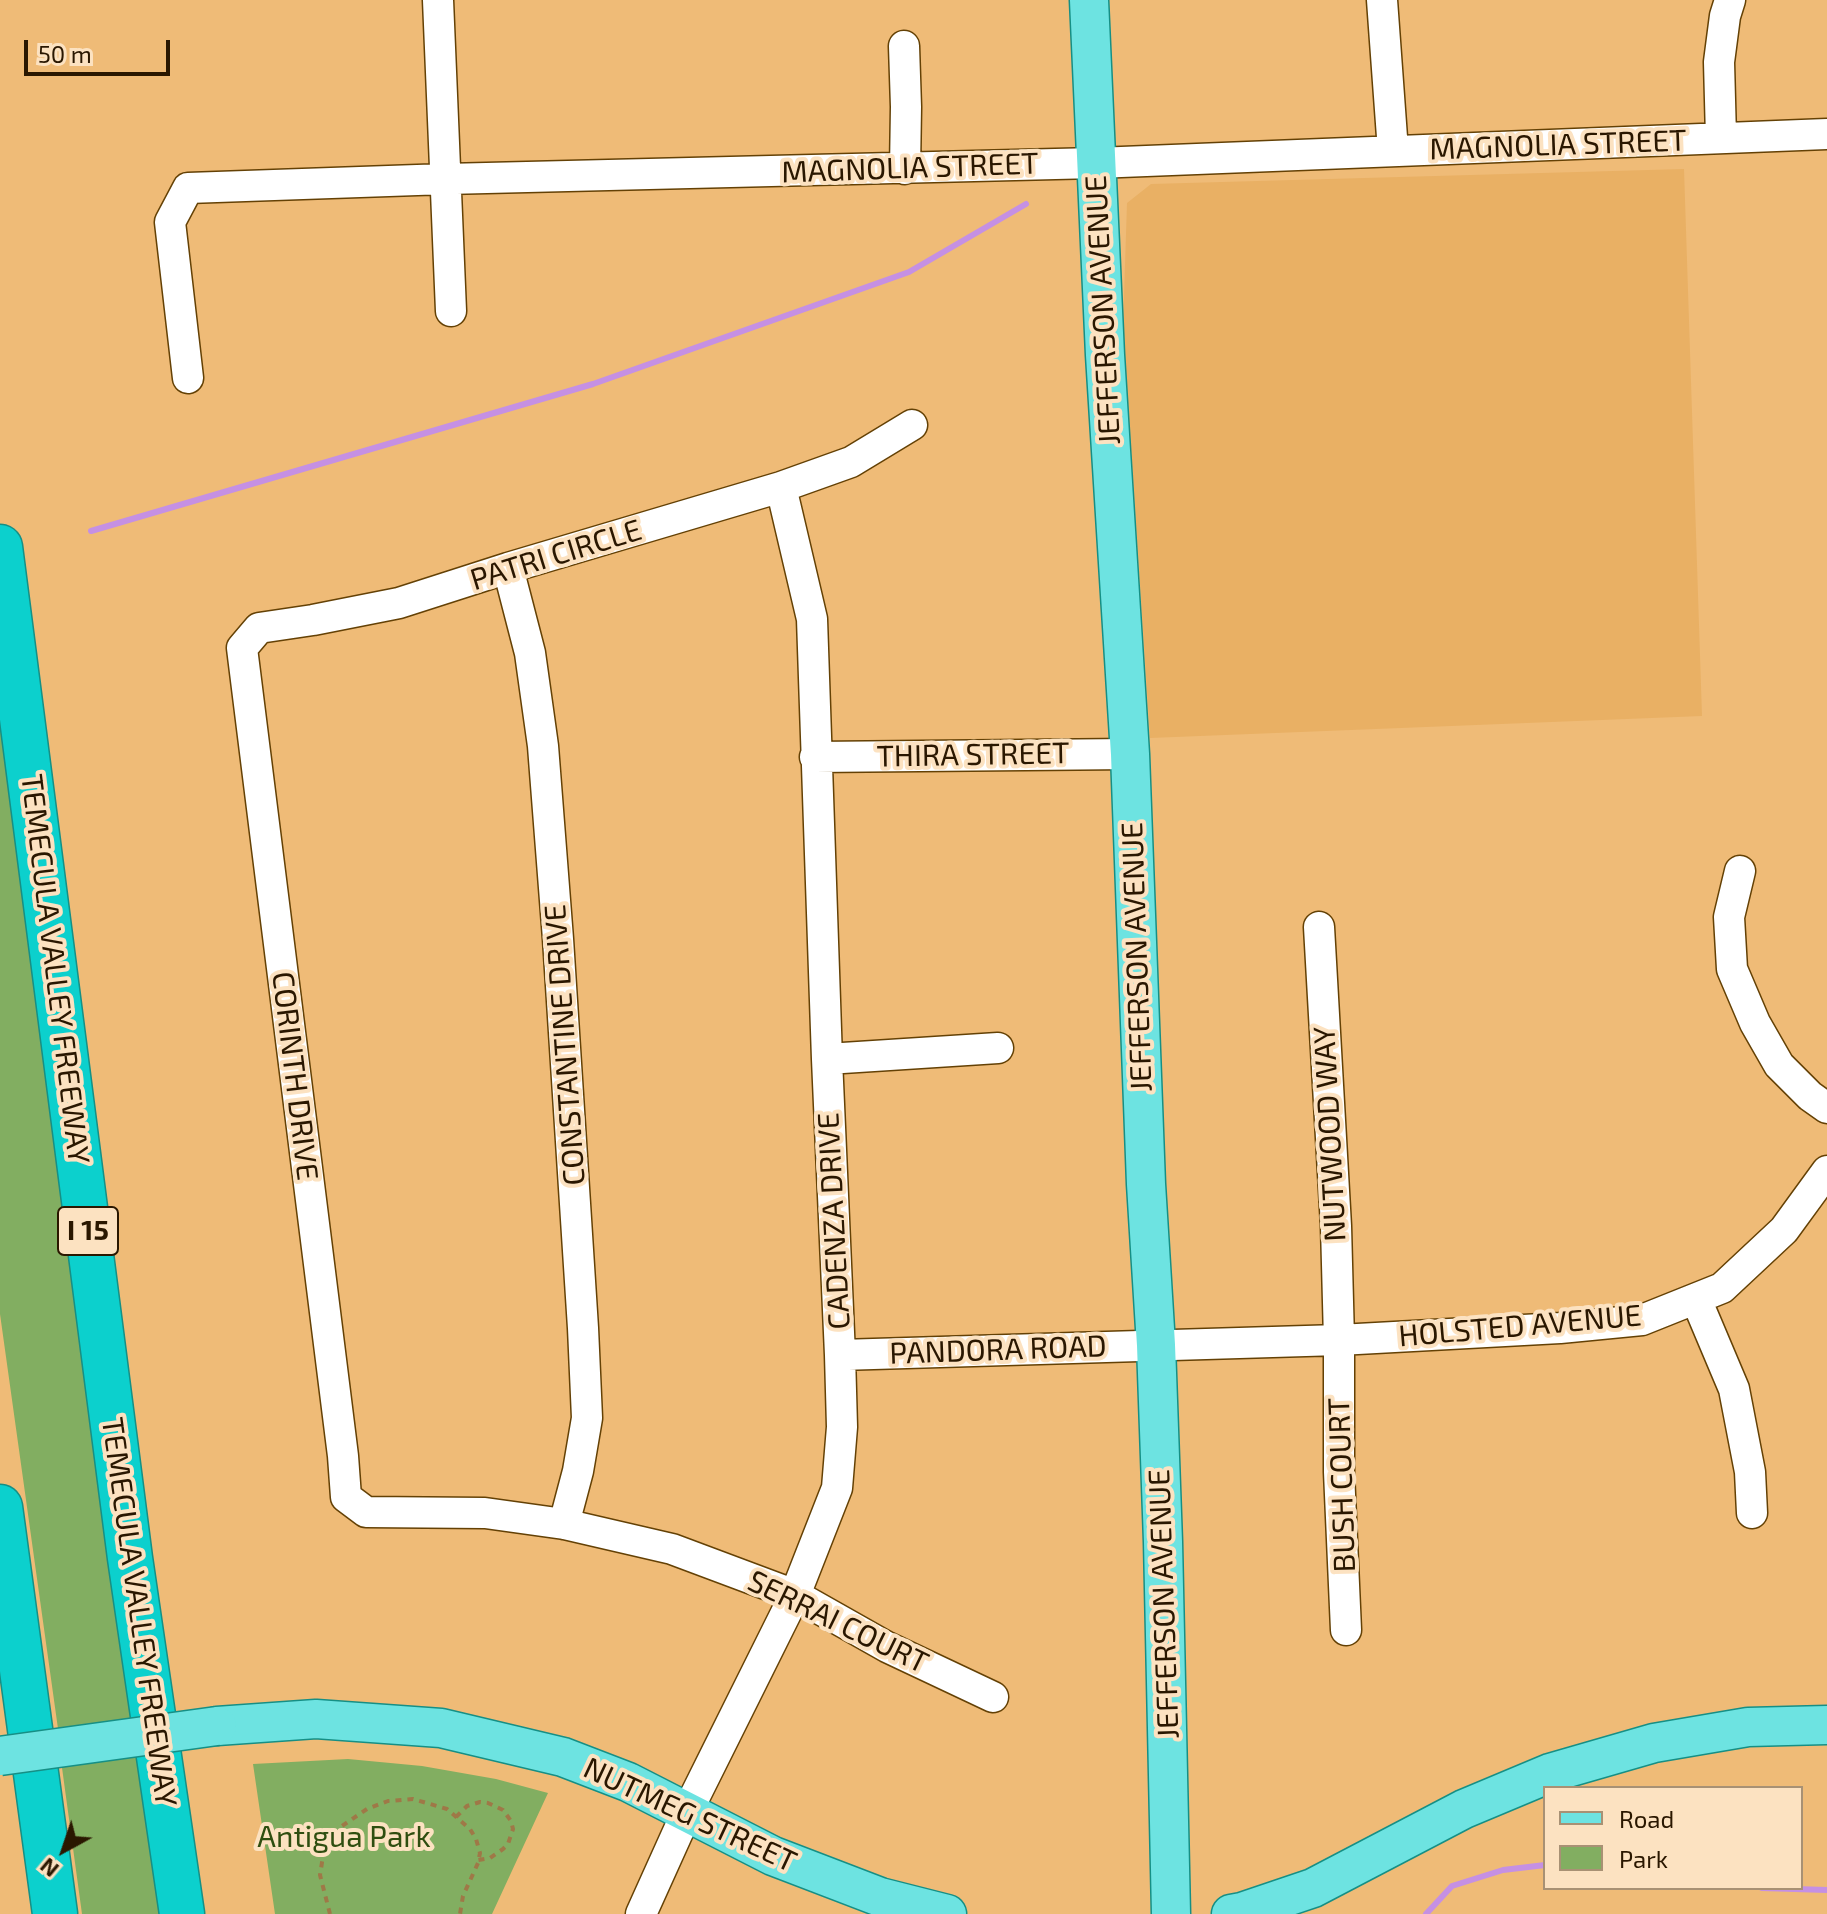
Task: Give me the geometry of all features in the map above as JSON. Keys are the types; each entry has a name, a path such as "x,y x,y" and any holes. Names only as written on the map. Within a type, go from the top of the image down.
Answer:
{"highway":[{"name":"TEMECULA VALLEY FREEWAY","path":"0,547 130,1558 182,1914"},
{"path":"0,1507 55,1914"}],"main road":[{"name":"JEFFERSON AVENUE","path":"1089,0 1105,355 1130,754 1146,1184 1156,1345 1171,1914"},
{"name":"NUTMEG STREET","path":"0,1756 217,1726 316,1719 441,1728 563,1757 628,1782 773,1856 880,1897 947,1914"},
{"path":"1231,1914 1313,1888 1464,1809 1550,1773 1654,1743 1717,1732 1748,1727 1827,1725"}],"street":[{"path":"438,0 451,311"},
{"path":"1382,0 1393,151"},
{"path":"1721,138 1719,62 1730,0"},
{"path":"904,46 905,169"},
{"name":"MAGNOLIA STREET","path":"188,378 170,222 188,188 1096,163 1827,134"},
{"name":"PATRI CIRCLE","path":"247,697 242,648 259,628 399,603 781,487 851,462 912,425"},
{"name":"CADENZA DRIVE","path":"641,1914 687,1812 795,1595 837,1488 842,1427 840,1355 812,619 781,487"},
{"name":"CONSTANTINE DRIVE","path":"508,568 530,653 543,746 583,1328 587,1418 578,1471 564,1524"},
{"name":"CORINTH DRIVE","path":"247,697 343,1456"},
{"name":"THIRA STREET","path":"815,757 1130,754"},
{"path":"1740,871 1729,917 1732,969 1755,1023 1779,1065 1810,1096 1827,1108"},
{"name":"NUTWOOD WAY","path":"1319,927 1336,1226 1339,1340"},
{"path":"827,1059 998,1048"},
{"name":"HOLSTED AVENUE","path":"1156,1345 1339,1340 1560,1328 1642,1320 1722,1288 1784,1230 1827,1171"},
{"path":"1696,1299 1734,1389 1750,1472 1752,1513"},
{"name":"BUSH COURT","path":"1339,1340 1339,1472 1346,1630"},
{"name":"PANDORA ROAD","path":"840,1355 1156,1345"},
{"name":"SERRAI COURT","path":"343,1456 346,1497 366,1512 485,1513 564,1524 672,1549 795,1595 887,1647 993,1697"}],"path":[{"path":"330,1914 320,1875 324,1850 330,1839 356,1815 377,1804 401,1799 413,1799 447,1809 470,1829 476,1839 480,1853 463,1896 460,1914"},
{"path":"456,1817 467,1806 480,1802 503,1810 511,1821 513,1829 508,1844 490,1858 478,1860"}],"shaded area":[{"path":"1684,169 1702,716 1150,738 1132,460 1122,358 1127,203 1151,184"}],"green space":[{"path":"0,691 134,1732 60,1743 0,1314"},
{"path":"137,1742 161,1914 82,1914 60,1753"},
{"name":"Antigua Park","path":"348,1759 422,1766 496,1779 548,1793 492,1914 275,1914 253,1764"}],"waterway":[{"path":"91,531 593,384 909,272 1026,204"},
{"path":"1426,1914 1452,1886 1503,1870 1543,1865"},
{"path":"1803,1889 1827,1890"}]}
